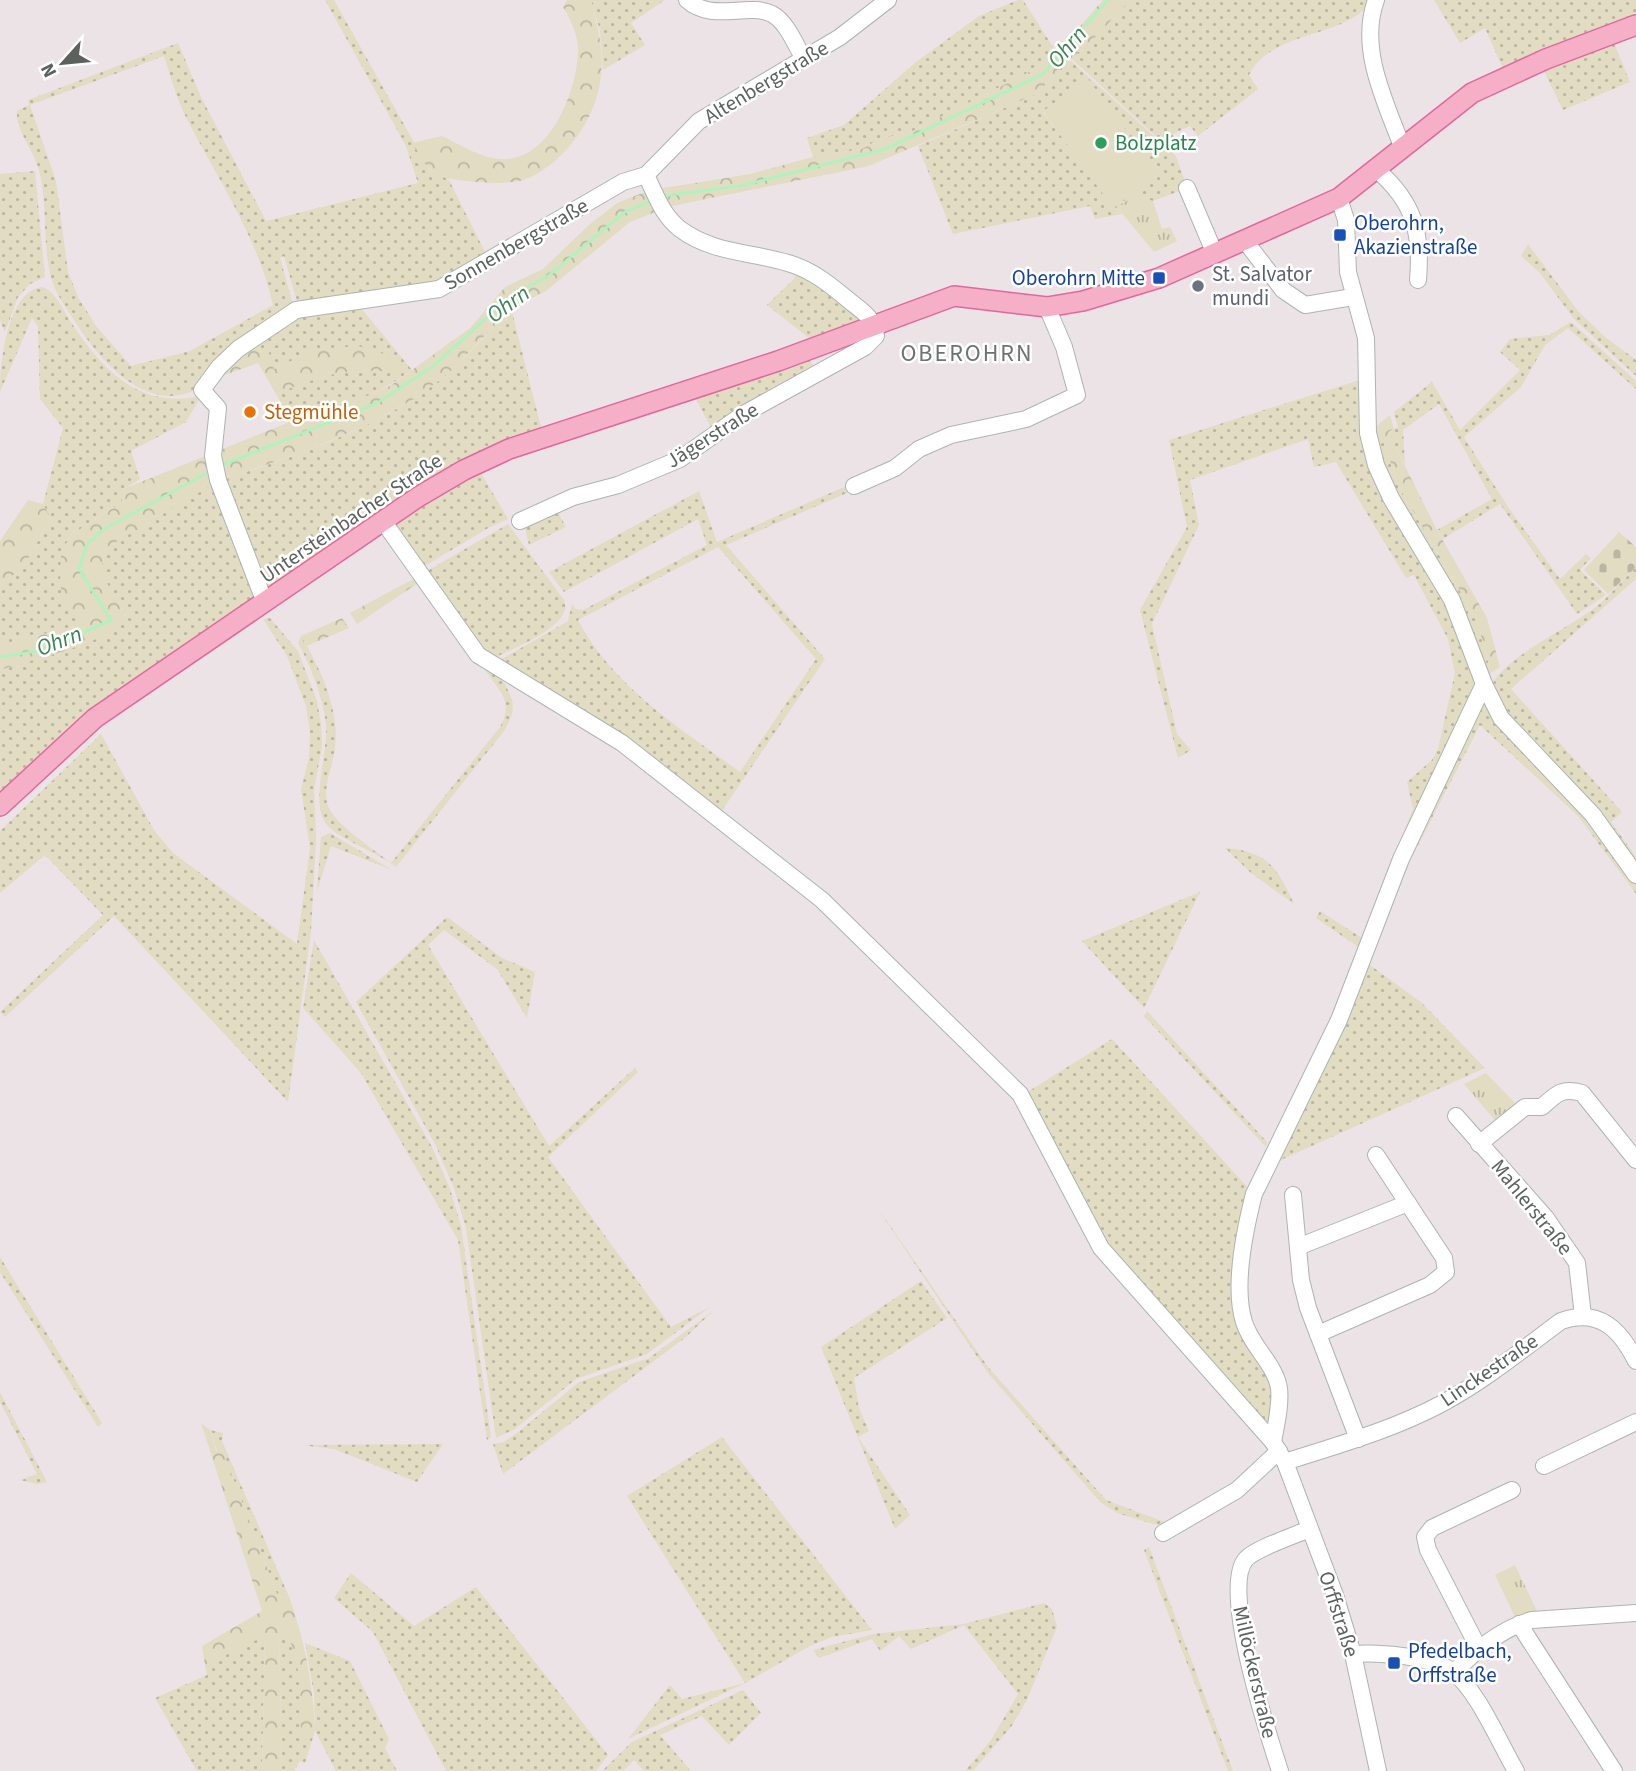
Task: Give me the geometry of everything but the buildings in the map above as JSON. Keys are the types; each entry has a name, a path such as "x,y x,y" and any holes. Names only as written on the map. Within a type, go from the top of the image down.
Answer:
{"main road":[{"name":"Untersteinbacher Straße","path":"0,806 95,718 383,521 455,475 509,449 778,361 954,296 1046,307 1083,301 1159,278 1339,198 1472,93 1546,59 1636,25"}],"street":[{"path":"687,0 708,11 772,14 781,22 804,59"},
{"name":"Altenbergstraße","path":"646,175 699,121 840,37 888,0"},
{"path":"1376,0 1371,32 1373,63 1403,149"},
{"path":"1377,170 1394,184 1412,212 1421,248 1418,280"},
{"path":"646,175 665,215 699,241 804,269 867,314 875,326"},
{"name":"Sonnenbergstraße","path":"265,603 218,480 213,456 219,408 202,390 219,367 238,349 296,310 439,289 560,221 622,182 646,175"},
{"path":"1187,188 1215,254"},
{"path":"1339,198 1346,220 1348,272 1366,338 1368,433 1381,476 1452,600 1484,684 1501,718 1593,816 1636,875"},
{"path":"1245,242 1283,290 1305,305 1353,297"},
{"path":"854,486 895,468 919,449 951,435 1026,419 1077,395 1064,346 1046,307"},
{"name":"Jägerstraße","path":"520,521 573,497 618,485 680,459 742,415 872,341 875,326"},
{"path":"814,347 822,369"},
{"path":"383,521 478,655 622,743 822,900 1020,1094 1101,1248 1279,1452"},
{"path":"1163,1533 1237,1490 1279,1452 1279,1388 1274,1374 1250,1336 1240,1300 1246,1224 1254,1194 1339,1020 1401,859 1484,684"},
{"name":"Mahlerstraße","path":"1479,1144 1525,1107 1542,1107 1560,1090 1570,1090 1582,1093 1636,1160"},
{"name":"Mahlerstraße","path":"1456,1116 1546,1218 1577,1263 1583,1316"},
{"path":"1318,1334 1443,1277 1446,1272 1444,1258 1376,1155"},
{"path":"1293,1195 1301,1280 1318,1334 1358,1439"},
{"path":"1298,1247 1408,1203"},
{"path":"1583,1316 1594,1318 1616,1329 1636,1361"},
{"name":"Linckestraße","path":"1279,1452 1358,1439 1440,1405 1472,1386 1561,1321 1583,1316"},
{"path":"1544,1466 1636,1422"},
{"name":"Orffstraße","path":"1279,1452 1335,1595 1353,1654 1378,1771"},
{"path":"1479,1648 1428,1550 1425,1537 1432,1528 1511,1490"},
{"name":"Millöckerstraße","path":"1280,1771 1242,1626 1236,1593 1238,1574 1246,1558 1309,1529"},
{"path":"1454,1672 1479,1648 1519,1624 1532,1620 1636,1613"},
{"path":"1519,1624 1614,1771"},
{"path":"1353,1654 1397,1656 1429,1662 1454,1672 1467,1687 1516,1771"}],"green space":[{"path":"325,0 334,0 429,169 449,180 488,258 437,287 298,305 284,256 280,258 293,304 198,389 178,395 160,395 142,389 110,366 84,335 58,294 48,264 42,183 37,163 19,125 17,111 29,105 28,100 178,43 201,97 266,221 418,183 406,146","holes":["164,56 184,113 248,233 273,305 190,351 131,366 96,326 78,297 68,272 56,181 30,105"]},
{"path":"567,0 591,0 602,62 599,87 591,112 568,148 535,175 506,183 458,180 430,169 412,143 442,136 479,154 503,159 520,156 535,148 548,135 567,101 577,63 576,36 563,7"},
{"path":"591,0 665,0 631,23 645,45 603,70 600,31"},
{"path":"1023,0 1055,50 1037,68 907,134 883,137 862,149 813,157 807,138 844,125 916,62 979,16"},
{"path":"1103,0 1131,0 1073,60 1060,49"},
{"path":"1131,0 1371,0 1361,12 1347,21 1292,41 1260,60 1249,75 1258,89 1198,136 1190,126 1173,134 1174,153 1073,60"},
{"path":"1434,0 1636,0 1636,21 1504,71 1485,28 1460,43"},
{"path":"1614,43 1630,82 1563,110 1542,67"},
{"path":"1055,50 1070,62 1034,95 869,166 667,207 658,189 750,174 813,157 862,149 883,137 907,134 1037,68"},
{"path":"1071,61 1176,156 1187,188 1153,201 1135,197 1116,206 1122,214 1095,219 1090,206 953,234 918,146 1034,95","holes":["1088,79 1158,175 1114,207 1043,112"]},
{"name":"Bolzplatz","path":"1088,79 1158,175 1113,208 1043,111"},
{"path":"35,171 45,277 30,284 18,297 5,332 0,321 0,174"},
{"path":"650,190 658,211 630,222 546,291 511,308 453,369 419,396 369,424 306,451 217,482 106,548 101,572 126,617 119,626 88,642 0,670 0,645 72,627 78,619 64,604 60,584 61,553 71,535 121,503 126,488 292,421 322,415 390,386 470,328 505,287 543,269 590,224 617,203"},
{"path":"1135,197 1153,201 1162,229 1170,227 1177,241 1154,252 1116,206"},
{"path":"1528,244 1578,311 1605,337 1636,360 1636,376 1574,319 1540,273 1521,256"},
{"path":"801,272 862,320 825,332 814,342 767,305"},
{"path":"43,287 55,297 95,355 124,381 140,391 158,397 179,399 201,396 186,422 131,451 140,479 126,488 121,503 71,535 61,553 64,604 79,619 72,627 0,645 0,584 22,569 51,518 43,504 63,428 40,399 38,326 32,318 0,392 4,347 14,314 31,291"},
{"path":"356,302 412,370 355,402 292,421 276,394 332,374 361,371 391,373 380,352 351,347 326,349 274,369 240,352 286,318"},
{"path":"511,308 542,431 267,592 222,480 323,444 395,410 444,377"},
{"path":"1571,322 1636,381 1636,389 1568,328 1545,345 1521,387 1464,437 1508,507 1560,579 1586,554 1591,558 1580,570 1606,595 1577,614 1500,504 1443,539 1437,530 1492,499 1439,404 1403,430 1405,465 1388,432 1398,427 1394,412 1432,382 1460,430 1520,370 1500,352 1510,339 1549,335"},
{"path":"358,346 380,352 398,363 398,368 391,373 361,371 332,374 276,394 258,363 209,381 240,352 268,349 274,369 317,349"},
{"path":"808,358 813,365 811,369 712,430 692,391"},
{"path":"1363,379 1365,433 1447,600 1477,678 1475,690 1364,946 1358,947 1316,918 1320,911 1362,938 1413,809 1407,782 1432,760 1438,749 1455,673 1448,639 1414,575 1406,578 1336,462 1314,467 1308,439 1190,480 1199,525 1152,624 1177,734 1191,750 1178,758 1140,610 1187,527 1169,440"},
{"path":"1390,415 1394,429 1388,432 1437,530 1487,618 1500,667 1491,673 1477,620 1398,485 1378,425"},
{"path":"1378,425 1398,485 1477,620 1491,673 1484,676 1381,465 1372,429"},
{"path":"478,468 508,519 423,567 392,529 393,520"},
{"path":"865,478 868,484 726,545 825,659 721,812 827,894 1026,1088 1019,1089 823,898 500,660 568,621 572,604 576,609 583,610 707,545 698,519 564,592 549,572 699,491 717,542","holes":["718,547 816,659 740,772 650,705 629,686 609,666 578,620"]},
{"path":"218,480 255,592 253,603 0,800 0,670 90,641 126,616 100,572 106,548"},
{"path":"28,500 43,504 51,518 22,569 0,584 0,541"},
{"path":"556,509 566,527 529,545 524,524"},
{"path":"508,524 564,600 565,610 560,619 539,636 492,659 486,658 427,571"},
{"path":"1619,532 1636,547 1636,567 1608,594 1584,570"},
{"path":"1636,567 1636,579 1511,689 1622,812 1611,822 1636,857 1636,868 1504,714 1490,689 1497,676 1510,664 1594,608"},
{"path":"417,577 421,581 357,624 350,613"},
{"path":"270,618 298,651 317,701 322,747 314,789 316,839 311,932 288,1102 114,916 5,1017 0,1012 103,915 45,855 0,893 0,831 101,734 154,830 173,853 297,944 310,848 301,789 309,758 310,732 306,706 287,656 263,619"},
{"path":"342,618 349,628 307,646 301,636"},
{"path":"301,636 327,690 334,719 335,747 326,791 328,806 346,829 391,863 500,727 506,710 505,703 485,670 498,672 510,695 512,714 504,731 396,867 333,830 322,816 320,791 326,724 316,682 298,643"},
{"path":"1483,701 1588,816 1636,881 1636,894 1578,816 1480,725 1409,863 1372,957 1370,949 1404,859"},
{"path":"330,833 392,870 331,846 317,892 321,837"},
{"path":"1225,848 1251,853 1269,863 1282,880 1294,904 1251,873"},
{"path":"1200,892 1144,1008 1082,941"},
{"path":"447,917 502,958 535,972 527,1018 497,969 444,930 428,945 549,1146 635,1068 638,1072 548,1157 671,1327 710,1307 647,1354 576,1379 515,1429 496,1438 466,1228 454,1188 435,1144 356,1002"},
{"path":"314,940 432,1147 450,1189 461,1226 491,1437 487,1440 458,1240 361,1073 303,1008"},
{"path":"1370,965 1422,1003 1485,1068 1283,1159 1266,1173 1366,966"},
{"path":"1147,1011 1268,1143 1265,1146 1144,1016"},
{"path":"1112,1039 1251,1191 1237,1301 1274,1389 1272,1432 1115,1263 1026,1093"},
{"path":"1486,1073 1518,1106 1499,1125 1464,1084"},
{"path":"870,1197 988,1367 1106,1500 1170,1524 1163,1527 1117,1513 1100,1502 988,1373"},
{"path":"0,1257 102,1423 98,1427 0,1272"},
{"path":"921,1281 947,1318 854,1378 859,1408 869,1431 858,1437 910,1515 895,1529 821,1347"},
{"path":"712,1312 686,1337 503,1474 493,1444 504,1442 517,1433 579,1382 649,1358"},
{"path":"0,1392 47,1482 38,1484 20,1480 37,1474 0,1402"},
{"path":"201,1423 210,1430 216,1451 222,1449 278,1597 290,1599 304,1648 315,1730 301,1736 298,1669 285,1631 279,1634 282,1771 262,1771 265,1636 205,1665 202,1646 262,1611"},
{"path":"210,1430 223,1433 222,1441 290,1599 278,1597 222,1449 217,1451"},
{"path":"722,1437 872,1630 832,1637 810,1646 745,1683 627,1496"},
{"path":"443,1444 417,1482 334,1449 301,1445"},
{"path":"1149,1547 1233,1771 1228,1771 1144,1550"},
{"path":"1515,1565 1538,1613 1515,1617 1495,1575"},
{"path":"351,1573 414,1626 476,1587 608,1755 596,1771 446,1771 373,1632 334,1598"},
{"path":"1044,1603 1052,1609 1057,1627 1026,1702 1011,1727 973,1771 965,1771 991,1740 1018,1694 964,1625 911,1649 899,1636 880,1651 872,1639 819,1658 813,1650 873,1634 964,1624"},
{"path":"285,1631 298,1668 302,1735 315,1730 314,1694 305,1643 350,1661 389,1739 385,1748 397,1771 336,1771 315,1731 305,1763 300,1761 294,1771 282,1771 279,1634"},
{"path":"265,1635 262,1771 197,1771 155,1698 207,1675 205,1665"},
{"path":"745,1683 628,1739 670,1685 682,1699"},
{"path":"743,1690 761,1713 729,1745 702,1716 660,1735 691,1771 644,1771 634,1760 623,1771 602,1771 632,1742"}],"waterway":[{"name":"Ohrn","path":"663,196 740,186 885,149 1043,74 1108,0"},
{"name":"Ohrn","path":"220,466 377,403 432,367 510,297 548,276 625,212 651,201"},
{"name":"Ohrn","path":"0,657 44,650 111,620 79,569 87,544 104,529 211,471"}],"place":[{"name":"Bolzplatz","path":"1101,143"},
{"name":"Oberohrn, Akazienstraße","path":"1340,235"},
{"name":"Oberohrn Mitte","path":"1159,278"},
{"name":"St. Salvator mundi","path":"1198,286"},
{"name":"Stegmühle","path":"250,412"},
{"name":"Pfedelbach, Orffstraße","path":"1394,1663"}],"district":[{"name":"OBEROHRN","path":"967,353"}]}
